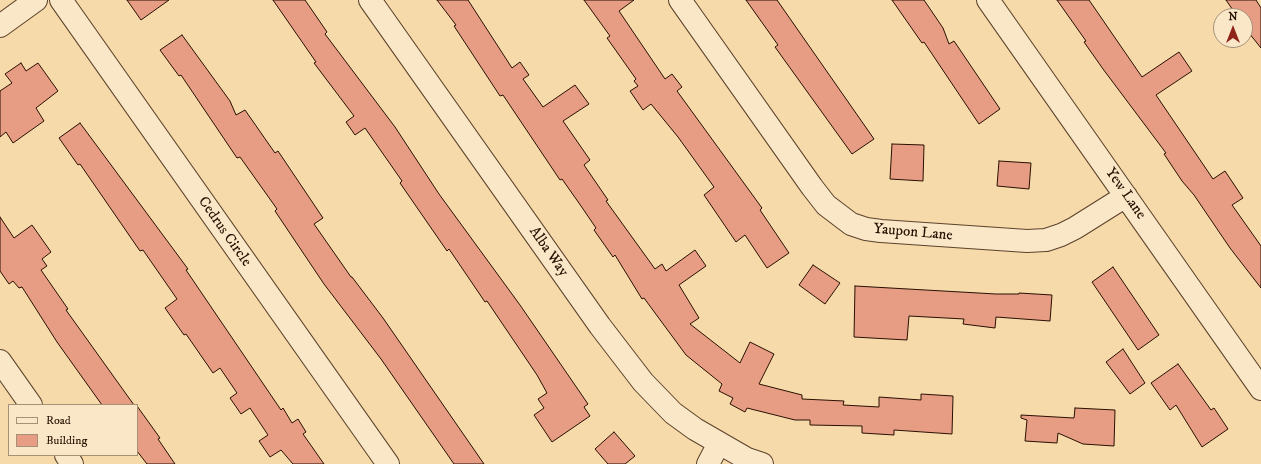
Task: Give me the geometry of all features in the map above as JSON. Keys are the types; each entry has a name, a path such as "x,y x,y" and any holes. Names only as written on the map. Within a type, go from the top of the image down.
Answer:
{"street":[{"path":"0,26 36,0"},
{"name":"Cedrus Circle","path":"61,0 388,464"},
{"name":"Alba Way","path":"370,0 600,326 643,382 673,413 719,443 747,459 762,464"},
{"name":"Yaupon Lane","path":"680,0 812,187 826,205 851,224 866,229 881,231 1027,241 1046,240 1075,228 1126,196"},
{"name":"Yew Lane","path":"988,0 1261,389"},
{"path":"0,361 30,404"},
{"path":"708,464 719,443"}],"building":[{"path":"127,0 169,0 141,20"},
{"path":"273,0 305,0 327,32 325,34 395,127 439,194 520,305 588,404 584,407 590,416 552,442 534,415 544,408 538,399 547,393 537,375 487,301 485,302 449,249 447,251 400,183 402,181 365,128 355,135 346,122 354,116 314,63 316,62"},
{"path":"437,0 468,0 512,68 520,62 529,75 523,79 543,107 575,85 589,104 563,121 590,160 584,165 608,200 606,201 655,269 662,264 666,271 695,250 706,266 679,285 699,318 690,324 740,363 750,342 774,354 759,384 802,395 802,399 844,401 843,405 879,407 879,397 921,400 921,394 953,396 952,434 894,430 894,435 862,433 862,426 810,425 810,420 795,420 747,408 745,412 730,404 733,398 719,391 722,384 686,355 644,298 642,299 615,255 613,257 594,230 596,228 562,179 560,180 503,95 500,96 454,26 456,25"},
{"path":"584,0 634,0 619,11 665,79 672,74 682,87 677,91 762,208 760,210 789,253 767,268 745,235 736,242 704,195 714,187 678,137 651,104 643,110 630,91 638,86 634,81 636,79 607,38 610,36"},
{"path":"746,0 777,0 874,139 852,154 775,47 778,45"},
{"path":"892,0 924,0 943,28 949,44 954,41 1000,109 979,124 924,42 922,43"},
{"path":"1057,0 1089,0 1142,77 1179,52 1192,71 1156,95 1213,179 1225,171 1243,198 1232,205 1261,246 1261,288 1230,248 1194,195 1182,181 1164,154 1166,153 1103,69 1084,42 1086,41"},
{"path":"1226,0 1256,0 1261,8 1261,48 1253,38 1253,8 1232,8"},
{"path":"182,35 230,101 236,115 245,110 275,153 278,151 323,218 314,224 351,277 383,318 484,464 454,464 381,359 324,284 275,211 277,209 240,157 237,158 181,75 179,76 160,50"},
{"path":"21,63 26,71 38,63 58,91 36,108 44,121 13,143 6,132 0,137 0,91 12,83 5,74"},
{"path":"80,123 188,269 186,270 281,410 283,408 292,423 298,419 306,432 303,434 324,464 293,464 281,450 270,457 259,441 268,435 250,408 241,414 230,398 237,393 220,368 213,373 186,334 184,335 165,308 177,299 143,250 140,251 80,164 78,165 59,138"},
{"path":"892,144 924,145 923,181 890,179"},
{"path":"999,161 1031,163 1029,189 997,186"},
{"path":"0,217 14,238 32,225 51,252 42,259 47,266 41,270 68,309 66,310 133,404 101,404 57,342 22,287 19,288 13,281 9,284 0,271"},
{"path":"813,265 840,283 825,304 799,285"},
{"path":"1113,267 1159,335 1138,350 1092,282"},
{"path":"855,286 996,294 1019,293 1052,295 1050,321 996,317 995,328 963,324 964,319 909,316 907,340 854,337"},
{"path":"1123,349 1145,383 1130,394 1106,362"},
{"path":"1178,364 1211,410 1214,408 1228,429 1202,447 1176,405 1170,410 1151,383"},
{"path":"138,407 160,438 158,439 175,464 147,464 138,452"},
{"path":"1075,408 1115,410 1114,446 1083,444 1058,433 1057,443 1025,441 1027,420 1021,418 1021,415 1074,418"},
{"path":"614,432 635,456 625,464 608,464 595,449"}]}
